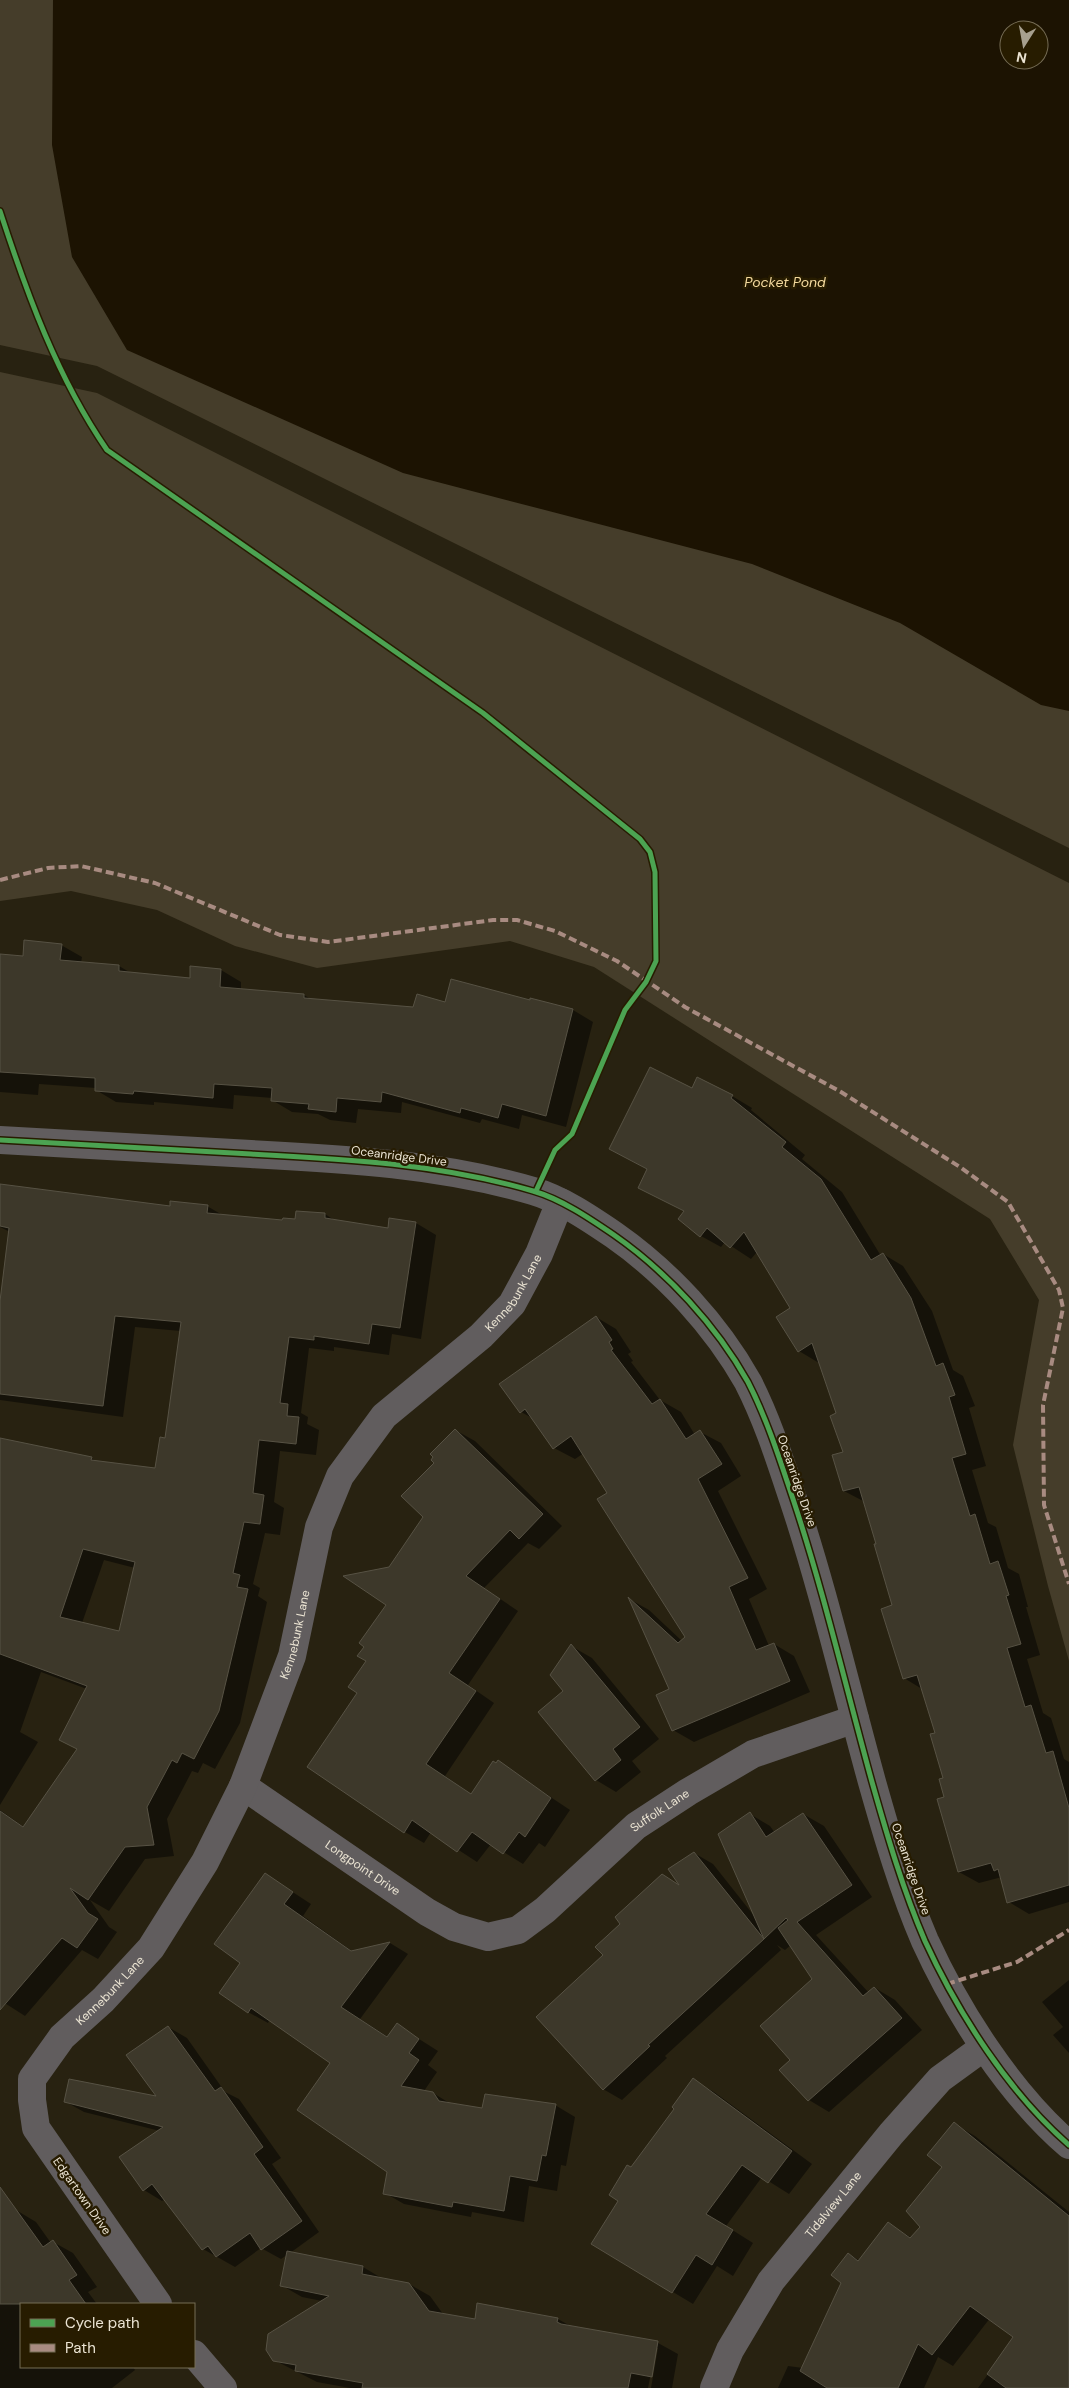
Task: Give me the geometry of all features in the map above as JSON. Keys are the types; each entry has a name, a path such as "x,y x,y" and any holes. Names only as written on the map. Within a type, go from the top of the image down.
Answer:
{"street":[{"name":"Oceanridge Drive","path":"0,1140 374,1161 441,1170 526,1189 560,1202 597,1223 634,1249 679,1291 714,1331 748,1383 775,1445 806,1538 890,1845 924,1938 947,1984 984,2047 1017,2090 1069,2145"},
{"name":"Kennebunk Lane","path":"32,2079 62,2038 104,2000 151,1948 205,1862 243,1786 292,1656 319,1527 340,1476 384,1416 481,1336 512,1304 539,1254 560,1202"},
{"name":"Suffolk Lane","path":"488,1937 518,1930 545,1910 636,1826 688,1792 753,1754 855,1720"},
{"name":"Longpoint Drive","path":"243,1786 427,1912 454,1927 488,1937"},
{"name":"Tidalview Lane","path":"714,2388 730,2350 782,2267 891,2134 940,2080 984,2047"},
{"name":"Edgartown Drive","path":"32,2079 32,2100 36,2128 157,2303"},
{"path":"195,2355 223,2388"}],"shaded area":[{"name":"Pocket Pond","path":"0,0 1069,0 1069,848 97,366 0,345"},
{"path":"0,372 97,393 1069,883 1069,1661 1048,1586 1013,1445 1039,1300 990,1219 594,967 510,941 317,968 235,946 157,910 71,891 0,901"}],"water":[{"name":"Pocket Pond","path":"53,0 1069,0 1069,711 1041,705 900,623 752,564 403,473 127,350 72,257 52,145"}],"building":[{"path":"24,940 62,944 60,960 119,965 119,971 190,978 190,966 221,969 220,987 304,994 304,998 413,1007 417,994 445,1002 451,979 530,1000 530,998 573,1009 546,1116 502,1104 498,1118 461,1108 460,1113 382,1092 381,1102 337,1098 336,1112 308,1109 309,1104 271,1101 272,1088 214,1084 213,1098 134,1091 133,1094 95,1091 95,1078 0,1072 0,954 23,956"},
{"path":"650,1067 692,1088 697,1077 733,1095 731,1098 786,1142 782,1147 821,1179 871,1260 883,1253 911,1298 936,1366 943,1363 955,1395 949,1397 966,1454 952,1458 970,1516 975,1514 990,1564 998,1561 1009,1595 1006,1596 1021,1644 1007,1648 1025,1707 1031,1705 1046,1753 1053,1751 1069,1808 1069,1885 1007,1903 998,1869 994,1871 991,1863 958,1872 937,1799 944,1797 939,1779 943,1778 930,1734 935,1733 917,1675 903,1679 881,1609 892,1605 859,1487 843,1491 832,1455 843,1452 830,1416 836,1413 812,1343 798,1352 776,1317 790,1308 744,1232 730,1248 707,1228 700,1237 678,1219 684,1211 638,1188 647,1169 609,1149"},
{"path":"0,1184 170,1206 170,1201 208,1205 207,1213 282,1220 283,1218 295,1219 296,1211 325,1213 325,1218 388,1228 389,1218 416,1222 400,1328 372,1324 369,1344 314,1336 314,1340 289,1337 280,1403 288,1404 287,1416 299,1417 296,1444 259,1440 253,1493 264,1495 260,1524 244,1522 233,1573 240,1575 237,1587 248,1589 219,1711 194,1759 182,1753 177,1763 172,1760 147,1807 154,1845 125,1847 88,1900 70,1888 88,1913 98,1919 77,1948 62,1938 0,2010 0,1811 23,1827 77,1749 59,1740 87,1686 0,1654 0,1438 92,1457 91,1460 155,1468 160,1437 165,1438 181,1322 115,1316 103,1406 0,1394 0,1301 9,1228 0,1226","holes":["83,1549 135,1562 119,1631 60,1617"]},
{"path":"596,1316 612,1340 609,1342 613,1349 611,1350 652,1404 660,1399 686,1439 700,1430 722,1464 698,1479 748,1578 729,1587 756,1650 774,1643 790,1681 672,1731 656,1695 669,1689 628,1597 678,1643 685,1637 597,1499 607,1493 571,1436 553,1449 525,1409 520,1413 499,1384"},
{"path":"455,1429 543,1514 519,1539 510,1530 466,1576 500,1599 449,1673 476,1691 426,1764 471,1794 493,1761 496,1763 498,1760 551,1798 525,1837 519,1832 503,1854 472,1832 457,1852 412,1820 404,1833 307,1767 357,1693 348,1687 366,1661 357,1656 364,1647 359,1643 386,1605 343,1576 389,1567 423,1517 401,1496 434,1463 431,1460 433,1457 430,1454"},
{"path":"571,1644 640,1727 613,1749 621,1760 595,1781 538,1712 563,1691 550,1675"},
{"path":"750,1812 766,1837 803,1813 852,1885 797,1922 863,1996 874,1987 902,2018 808,2101 779,2070 790,2060 760,2026 812,1979 778,1928 788,1920 786,1918 764,1939 718,1834"},
{"path":"694,1852 764,1939 648,2045 650,2046 603,2090 536,2017 603,1955 595,1947 620,1924 615,1917 662,1874 679,1885 668,1869"},
{"path":"265,1873 293,1892 284,1904 351,1951 390,1942 341,2007 387,2037 397,2023 419,2039 409,2053 419,2060 401,2086 433,2092 439,2101 482,2108 485,2094 556,2104 546,2156 542,2155 537,2181 510,2176 504,2211 453,2202 452,2207 383,2194 387,2172 297,2110 330,2063 251,2008 248,2013 219,1993 240,1963 214,1944"},
{"path":"168,2026 215,2091 221,2087 263,2147 254,2154 302,2221 261,2250 250,2233 216,2257 208,2246 202,2250 152,2184 143,2191 119,2157 163,2127 64,2102 69,2079 156,2096 126,2055"},
{"path":"693,2078 792,2151 768,2183 742,2165 706,2214 733,2230 712,2265 696,2255 672,2293 591,2244 618,2201 609,2195 627,2165 631,2167 674,2109 672,2107"},
{"path":"954,2122 1069,2216 1069,2388 1006,2388 987,2374 1013,2337 970,2306 932,2355 918,2344 898,2388 827,2388 800,2371 841,2283 831,2275 848,2253 858,2261 888,2222 910,2238 920,2227 906,2211 942,2167 927,2155"},
{"path":"0,2187 43,2247 53,2240 77,2275 69,2280 85,2303 0,2304"},
{"path":"287,2251 363,2266 362,2274 409,2283 429,2311 475,2319 477,2303 558,2318 557,2322 561,2324 658,2341 652,2377 631,2373 628,2388 362,2388 363,2383 295,2371 296,2365 273,2361 266,2350 268,2334 329,2296 280,2286"}],"marked path":[{"path":"0,880 48,868 81,866 155,883 280,935 328,942 493,920 517,920 555,931 617,961 685,1007 841,1092 960,1167 1008,1202 1059,1290 1063,1308 1043,1405 1044,1505 1069,1584"},
{"path":"947,1984 1017,1962 1069,1930"}],"cycle path":[{"path":"0,211 21,273 58,364 73,394 107,450 483,713 640,839 650,852 655,872 656,961 646,982 625,1010 572,1134 555,1150 536,1191"},
{"path":"0,1140 358,1161 393,1164 463,1175 533,1191 554,1199 604,1229 653,1266 689,1301 721,1340 748,1382 767,1425 815,1569 890,1842 925,1941 969,2023 1006,2077 1047,2124 1069,2145"}]}
